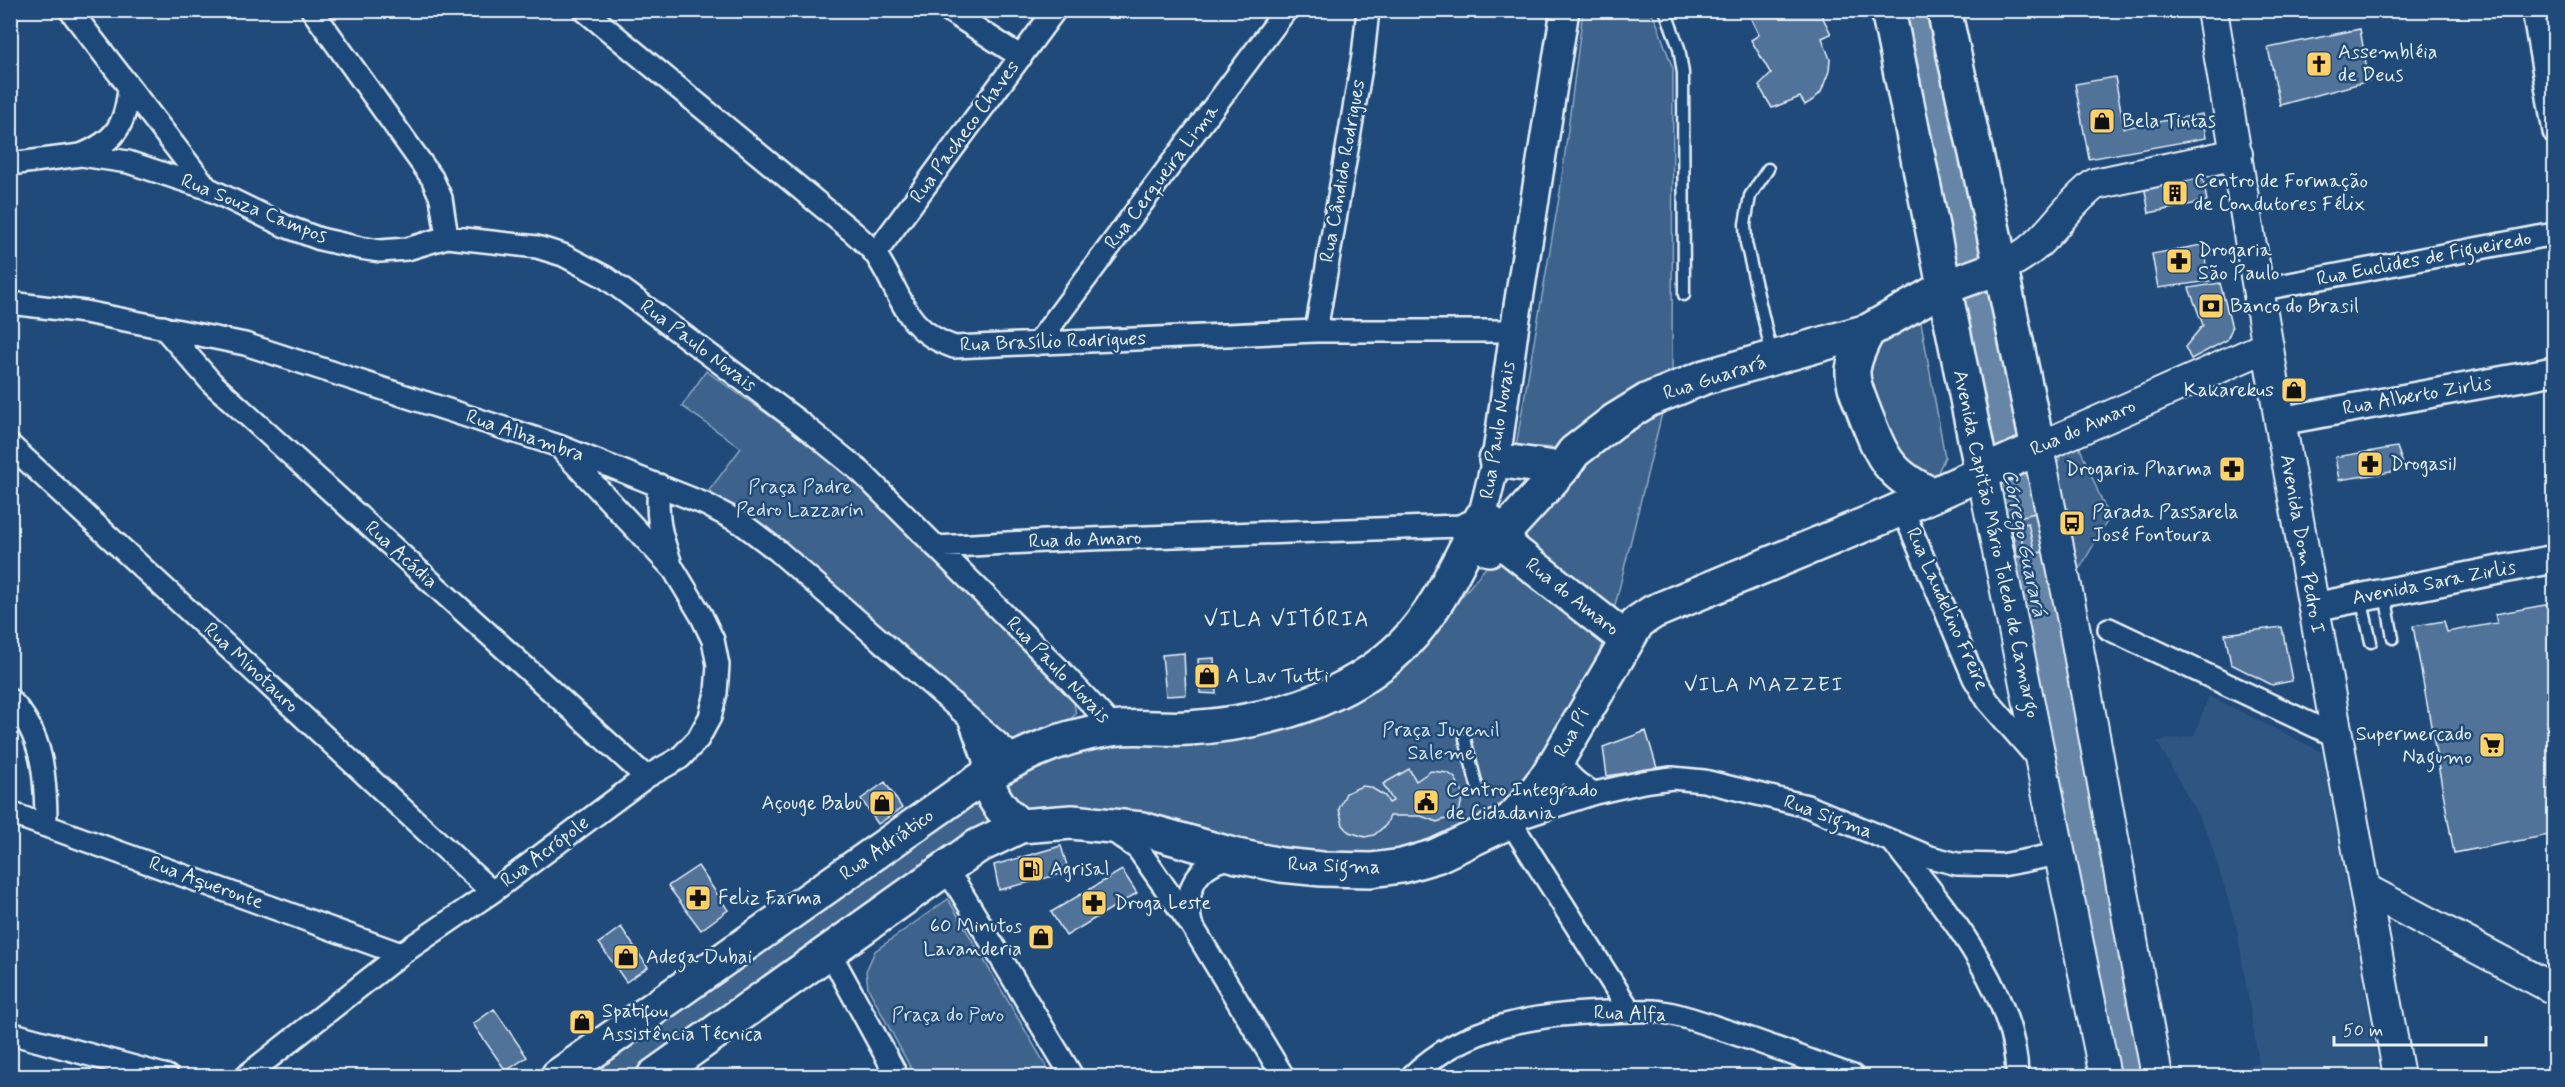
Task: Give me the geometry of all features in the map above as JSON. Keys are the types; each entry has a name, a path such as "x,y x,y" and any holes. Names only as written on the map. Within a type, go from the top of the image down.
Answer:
{"main road":[{"name":"Avenida Capitão Mário Toledo de Camargo","path":"1888,10 1972,277 2009,461 2041,762 2105,1077"},
{"name":"Avenida Capitão Mário Toledo de Camargo","path":"1944,10 1972,277 2009,461 2073,621 2157,1077"},
{"name":"Avenida Dom Pedro I","path":"2212,10 2280,421 2399,1077"},
{"path":"1972,277 2022,256 2038,245 2081,196 2095,184 2237,154"},
{"name":"Rua Guarará","path":"1428,614 1493,525 1562,469 1574,452 1614,421 1648,400 1705,377 1868,332 1972,277"},
{"path":"1868,332 1855,361 1854,382 1881,456 1912,486 1933,495"},
{"name":"Rua do Amaro","path":"1493,525 1511,549 1627,640 1638,622 1653,612 1933,495 2268,346"},
{"path":"1496,460 1562,469"},
{"name":"Rua Paulo Novais","path":"1114,728 1220,725 1288,711 1317,701 1346,687 1378,666 1405,643 1428,614"},
{"name":"Rua Pi","path":"1510,821 1549,774 1627,640"},
{"name":"Rua Adriático","path":"558,1077 1015,758 1043,745 1114,728"},
{"path":"987,776 989,787 998,806 1020,826"},
{"name":"Rua Sigma","path":"1101,823 1142,829 1237,856 1281,865 1371,870 1402,866 1436,856 1510,821"},
{"path":"654,1077 944,869 995,836 1020,826 1071,822 1101,823"},
{"path":"2365,889 2554,989"}],"street":[{"path":"70,10 207,188"},
{"path":"312,10 432,178 441,198 447,237"},
{"name":"Rua Brasílio Rodrigues","path":"584,10 837,218 875,254 899,300 917,327 937,341 954,347 1316,331 1514,331"},
{"path":"614,10 615,34"},
{"path":"948,10 1021,57"},
{"name":"Rua Pacheco Chaves","path":"875,254 1055,10"},
{"name":"Rua Cerqueira Lima","path":"1037,344 1286,10"},
{"name":"Rua Cândido Rodrigues","path":"1316,331 1363,56 1368,10"},
{"name":"Rua Paulo Novais","path":"1493,525 1496,460 1514,331 1565,10"},
{"path":"2533,10 2554,132"},
{"path":"81,155 94,150 122,125 127,112 129,87"},
{"name":"Rua Souza Campos","path":"10,164 81,155 128,162 207,188 285,226 320,239 360,248 380,251 407,249 447,237"},
{"name":"Rua Euclides de Figueiredo","path":"2258,290 2554,234"},
{"name":"Rua Paulo Novais","path":"447,237 537,248 563,255 605,277 861,472 1058,668 1114,728"},
{"name":"Rua Alhambra","path":"10,303 85,312 245,344 559,446 705,504 741,523 778,551 1015,758"},
{"name":"Rua Acádia","path":"163,327 212,383 646,777"},
{"name":"Rua Alberto Zirlis","path":"2280,421 2554,371"},
{"name":"Rua Minotauro","path":"10,445 492,892"},
{"name":"Rua Acrópole","path":"559,446 674,570"},
{"name":"Rua Acrópole","path":"246,1077 401,954 492,892 646,777 680,758 698,739 710,717 716,693 718,665 713,640 674,570 659,530 657,507 659,485"},
{"name":"Rua Laudelino Freire","path":"1902,508 1974,678 1988,701 2041,762"},
{"name":"Rua do Amaro","path":"936,547 1063,540 1493,525"},
{"name":"Avenida Sara Zirlis","path":"2314,607 2554,559"},
{"path":"2109,629 2336,736"},
{"path":"10,700 20,709 34,732 40,752 46,784 46,826"},
{"name":"Rua Alhambra","path":"968,718 983,757 987,776"},
{"path":"1558,759 1567,775 1580,786 1595,793"},
{"name":"Rua Sigma","path":"1510,821 1595,793 1672,778 1704,781 1807,806 1930,857 1978,866 2002,865 2059,854"},
{"name":"Rua Aqueronte","path":"10,813 401,954"},
{"path":"1510,821 1630,1011"},
{"path":"1101,823 1138,849 1191,924 1283,1077"},
{"path":"1893,841 1988,974 2011,1028 2017,1054 2017,1077"},
{"path":"1191,924 1187,909 1189,893 1195,878 1207,866 1221,859 1237,856"},
{"path":"944,869 958,887 1072,1077"},
{"path":"829,951 897,1077"},
{"name":"Rua Alfa","path":"1412,1077 1449,1049 1483,1031 1516,1021 1542,1016 1630,1011 1662,1012 1706,1024 1853,1077"},
{"path":"10,1033 167,1077"}],"lane":[{"path":"1665,10 1679,48 1683,73 1684,295"},
{"path":"1768,169 1750,196 1745,224 1746,243 1774,359"},
{"path":"2373,596 2393,638"},
{"path":"2370,642 2373,596"},
{"path":"1465,739 1477,786"}],"shaded area":[{"path":"2209,696 2322,752 2380,1076 2192,1076 2259,1064 2237,929 2208,834 2157,741 2194,736"}],"green space":[{"path":"1583,11 1650,11 1656,21 1673,69 1672,370 1558,448 1516,446 1560,192"},
{"path":"1921,322 1945,457 1935,479 1907,476 1858,370 1869,349"},
{"name":"Praça Padre Pedro Lazzarin","path":"706,371 815,448 891,512 1074,703 1076,714 1061,727 1014,742 743,514 708,492 741,448 682,406"},
{"path":"1663,409 1613,614 1512,535 1599,450"},
{"path":"2077,441 2109,518 2079,570 2057,464 2063,449"},
{"name":"Praça Juvenil Saleme","path":"1497,554 1610,642 1540,763 1525,781 1493,810 1455,833 1399,853 1323,856 1026,810 1014,802 1004,780 1093,745 1222,738 1444,618"},
{"path":"978,794 998,823 638,1076 576,1076"},
{"name":"Praça do Povo","path":"948,899 1052,1076 915,1076 868,988 866,971 875,951"}],"building":[{"path":"1747,10 1819,10 1831,34 1822,38 1830,59 1829,71 1821,92 1813,100 1805,105 1800,97 1772,108 1759,86 1771,74 1751,40 1759,35"},
{"name":"Assembléia de Deus","path":"2360,29 2369,81 2280,105 2268,48"},
{"name":"Bela Tintas","path":"2115,77 2124,128 2202,114 2206,138 2089,159 2075,84"},
{"name":"Centro de Formação de Condutores Félix","path":"2202,173 2207,201 2149,213 2144,185"},
{"name":"Drogaria São Paulo","path":"2207,244 2212,255 2205,256 2206,267 2213,269 2218,280 2158,288 2152,254"},
{"name":"Banco do Brasil","path":"2220,283 2232,328 2227,340 2191,359 2185,347 2203,325 2189,288"},
{"name":"Drogasil","path":"2397,447 2405,470 2339,480 2335,457"},
{"path":"2035,513 2043,552 2035,553 2028,523 2019,525 2025,556 2017,557 2010,519"},
{"path":"2551,604 2552,613 2554,612 2554,834 2454,853 2413,626 2444,621 2447,632 2497,623 2495,614"},
{"path":"2282,627 2292,681 2272,685 2231,664 2225,634"},
{"path":"1184,653 1186,695 1166,696 1162,655"},
{"name":"A Lav Tutti","path":"1214,658 1216,694 1200,693 1198,659"},
{"path":"1646,731 1657,768 1607,776 1603,747"},
{"name":"Centro Integrado de Cidadania","path":"1409,769 1416,781 1431,771 1448,773 1455,778 1463,793 1460,809 1454,816 1437,822 1421,816 1390,816 1386,825 1374,835 1365,837 1349,832 1343,825 1339,809 1346,793 1362,786 1370,787 1385,796 1389,803 1393,801 1383,784"},
{"name":"Açouge Babu","path":"885,782 902,808 878,824 861,799"},
{"name":"Agrisal","path":"1061,846 1069,872 999,890 994,865"},
{"name":"Feliz Farma","path":"698,866 728,910 701,930 668,886"},
{"name":"Droga Leste","path":"1122,870 1137,893 1066,936 1051,912"},
{"path":"621,927 648,967 626,982 599,943"},
{"path":"494,1009 527,1057 506,1071 473,1024"}],"waterway":[{"name":"Córrego Guarará","path":"1914,10 2025,537 2035,604 2133,1076"}],"place":[{"name":"Assembléia de Deus","path":"2319,64"},
{"name":"Bela Tintas","path":"2102,121"},
{"name":"Centro de Formação de Condutores Félix","path":"2175,193"},
{"name":"Drogaria São Paulo","path":"2179,261"},
{"name":"Banco do Brasil","path":"2211,306"},
{"name":"Kakarekus","path":"2294,390"},
{"name":"Drogasil","path":"2370,464"},
{"name":"Drogaria Pharma","path":"2232,469"},
{"name":"Parada Passarela José Fontoura","path":"2072,523"},
{"name":"A Lav Tutti","path":"1207,676"},
{"name":"Supermercado Nagumo","path":"2492,745"},
{"name":"Centro Integrado de Cidadania","path":"1426,802"},
{"name":"Açouge Babu","path":"882,803"},
{"name":"Agrisal","path":"1031,869"},
{"name":"Feliz Farma","path":"698,898"},
{"name":"Droga Leste","path":"1094,903"},
{"name":"60 Minutos Lavanderia","path":"1041,937"},
{"name":"Adega Dubai","path":"626,957"},
{"name":"Spatifou Assistência Técnica","path":"582,1022"}],"district":[{"name":"VILA VITÓRIA","path":"1287,620"},
{"name":"VILA MAZZEI","path":"1764,685"}]}
